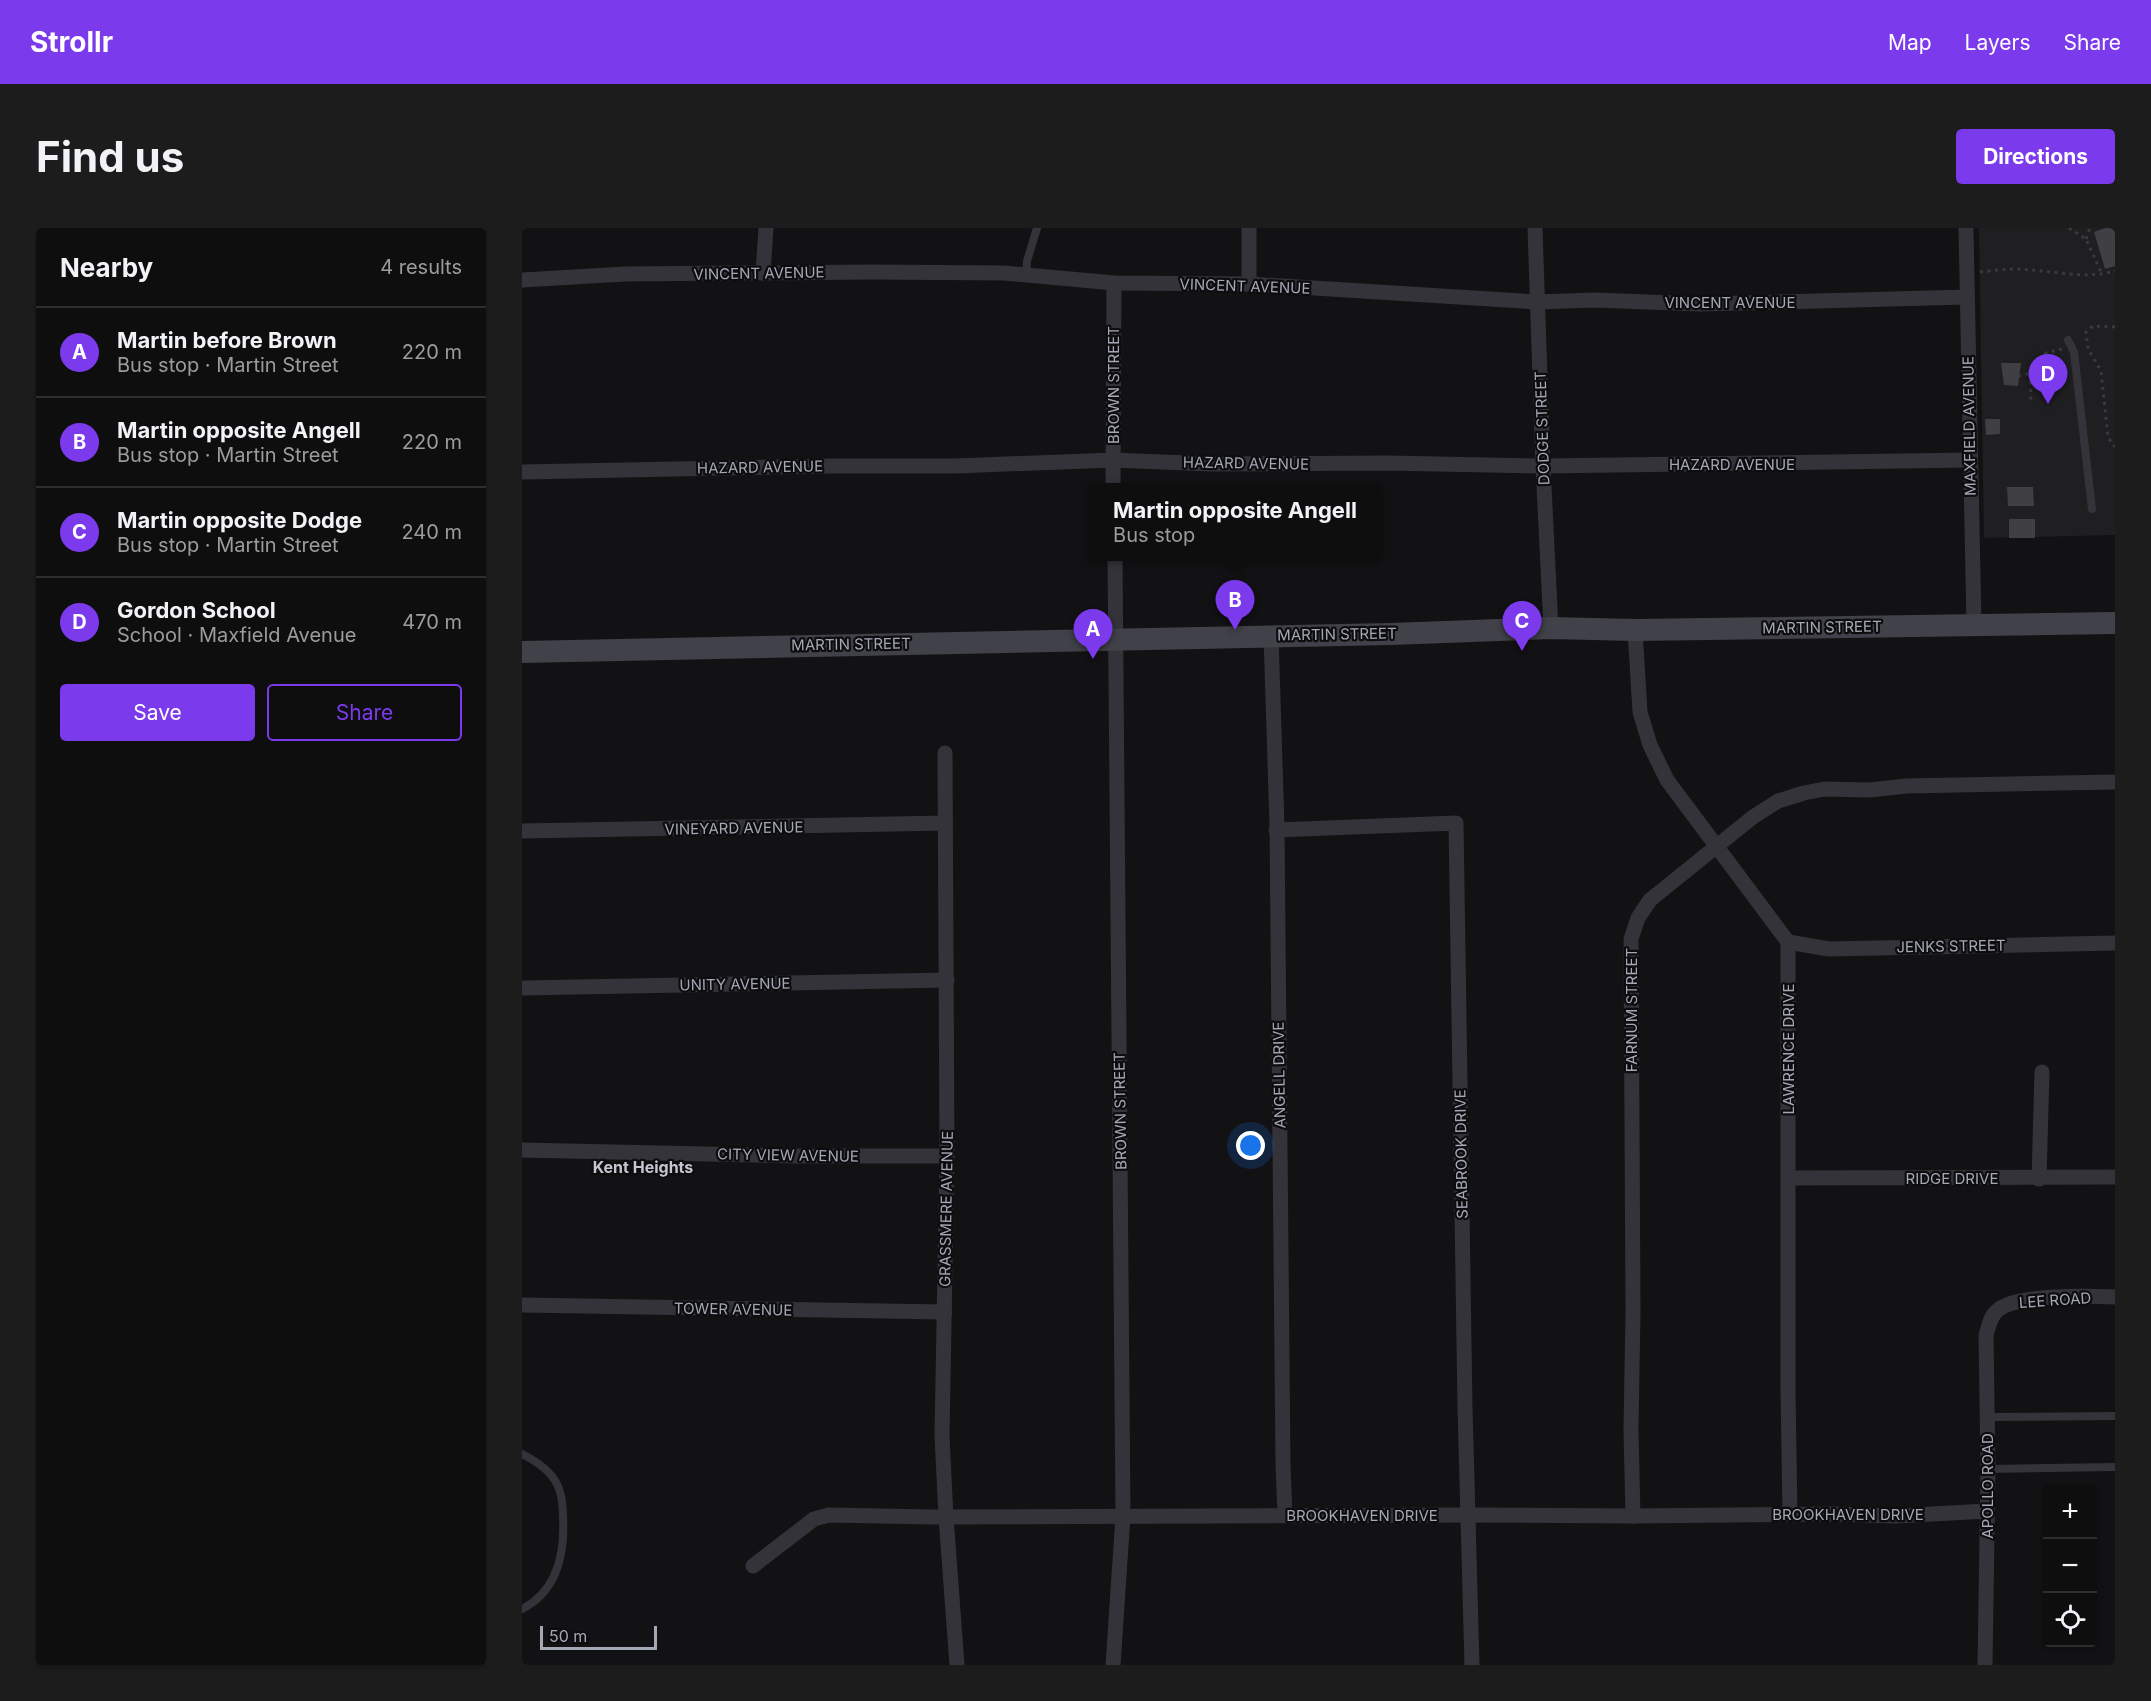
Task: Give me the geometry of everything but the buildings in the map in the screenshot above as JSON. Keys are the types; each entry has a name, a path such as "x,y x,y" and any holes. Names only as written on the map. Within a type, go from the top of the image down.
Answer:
{"street":[{"path":"763,273 766,228"},
{"path":"1249,228 1249,284"},
{"name":"DODGE STREET","path":"1535,228 1551,628"},
{"name":"MAXFIELD AVENUE","path":"1966,228 1974,625"},
{"name":"VINCENT AVENUE","path":"522,280 625,274 872,272 1026,275 1114,282 1249,284 1537,302 1595,300 1700,304 1967,297"},
{"name":"BROWN STREET","path":"1113,483 1114,282"},
{"name":"HAZARD AVENUE","path":"522,472 955,466 1113,460 1212,464 1387,463 1543,466 1970,460"},
{"name":"BROWN STREET","path":"1113,1665 1123,1516 1115,561"},
{"name":"MARTIN STREET","path":"522,652 1390,634 1551,628 1635,630 2115,623"},
{"path":"1635,630 1640,712 1650,744 1667,780 1788,942"},
{"name":"ANGELL DRIVE","path":"1271,635 1276,830 1285,1515"},
{"name":"GRASSMERE AVENUE","path":"945,753 947,1156 942,1436 957,1665"},
{"name":"FARNUM STREET","path":"1633,1516 1631,939 1638,918 1650,900 1754,817 1778,801 1824,789 1870,790 1906,786 2115,782"},
{"name":"VINEYARD AVENUE","path":"522,831 945,823"},
{"name":"SEABROOK DRIVE","path":"1276,830 1456,823 1458,1059 1472,1665"},
{"name":"JENKS STREET","path":"1788,942 1829,949 2115,943"},
{"name":"LAWRENCE DRIVE","path":"1788,942 1790,1514"},
{"name":"UNITY AVENUE","path":"522,988 947,980"},
{"path":"2038,1179 2042,1072"},
{"name":"CITY VIEW AVENUE","path":"522,1150 794,1156 947,1156"},
{"name":"RIDGE DRIVE","path":"1789,1178 2115,1177"},
{"name":"LEE ROAD","path":"1997,1310 2033,1299 2115,1297"},
{"name":"TOWER AVENUE","path":"522,1305 945,1312"},
{"name":"APOLLO ROAD","path":"1985,1665 1988,1469 1986,1335 1997,1310"},
{"name":"BROOKHAVEN DRIVE","path":"753,1566 814,1519 829,1515 1633,1516 1790,1514 1896,1516 1987,1510"}],"lane":[{"path":"1026,275 1027,261 1036,228"},
{"path":"2070,344 2074,352 2092,509"},
{"path":"1987,1417 2115,1416"},
{"path":"522,1454 537,1462 556,1482 561,1494 564,1528 561,1556 554,1580 538,1599 522,1609"},
{"path":"1988,1469 2115,1467"}],"path":[{"path":"2069,228 2086,239 2102,274"},
{"path":"2086,239 2090,228"},
{"path":"1967,279 1979,272 2005,270 2031,270 2055,274 2102,274 2115,271"},
{"path":"2115,327 2093,326 2086,332 2088,350 2101,371 2108,437 2115,447"},
{"path":"2018,376 2030,374 2042,366 2046,353 2070,344 2087,344"},
{"path":"2030,374 2031,403"}],"shaded area":[{"path":"1979,228 2115,228 2115,535 1984,538"}],"place":[{"name":"Gordon School","path":"2048,404"},
{"name":"Martin opposite Angell","path":"1235,630"},
{"name":"Martin opposite Dodge","path":"1522,651"},
{"name":"Martin before Brown","path":"1093,659"}],"district":[{"name":"Kent Heights","path":"643,1167"}]}
